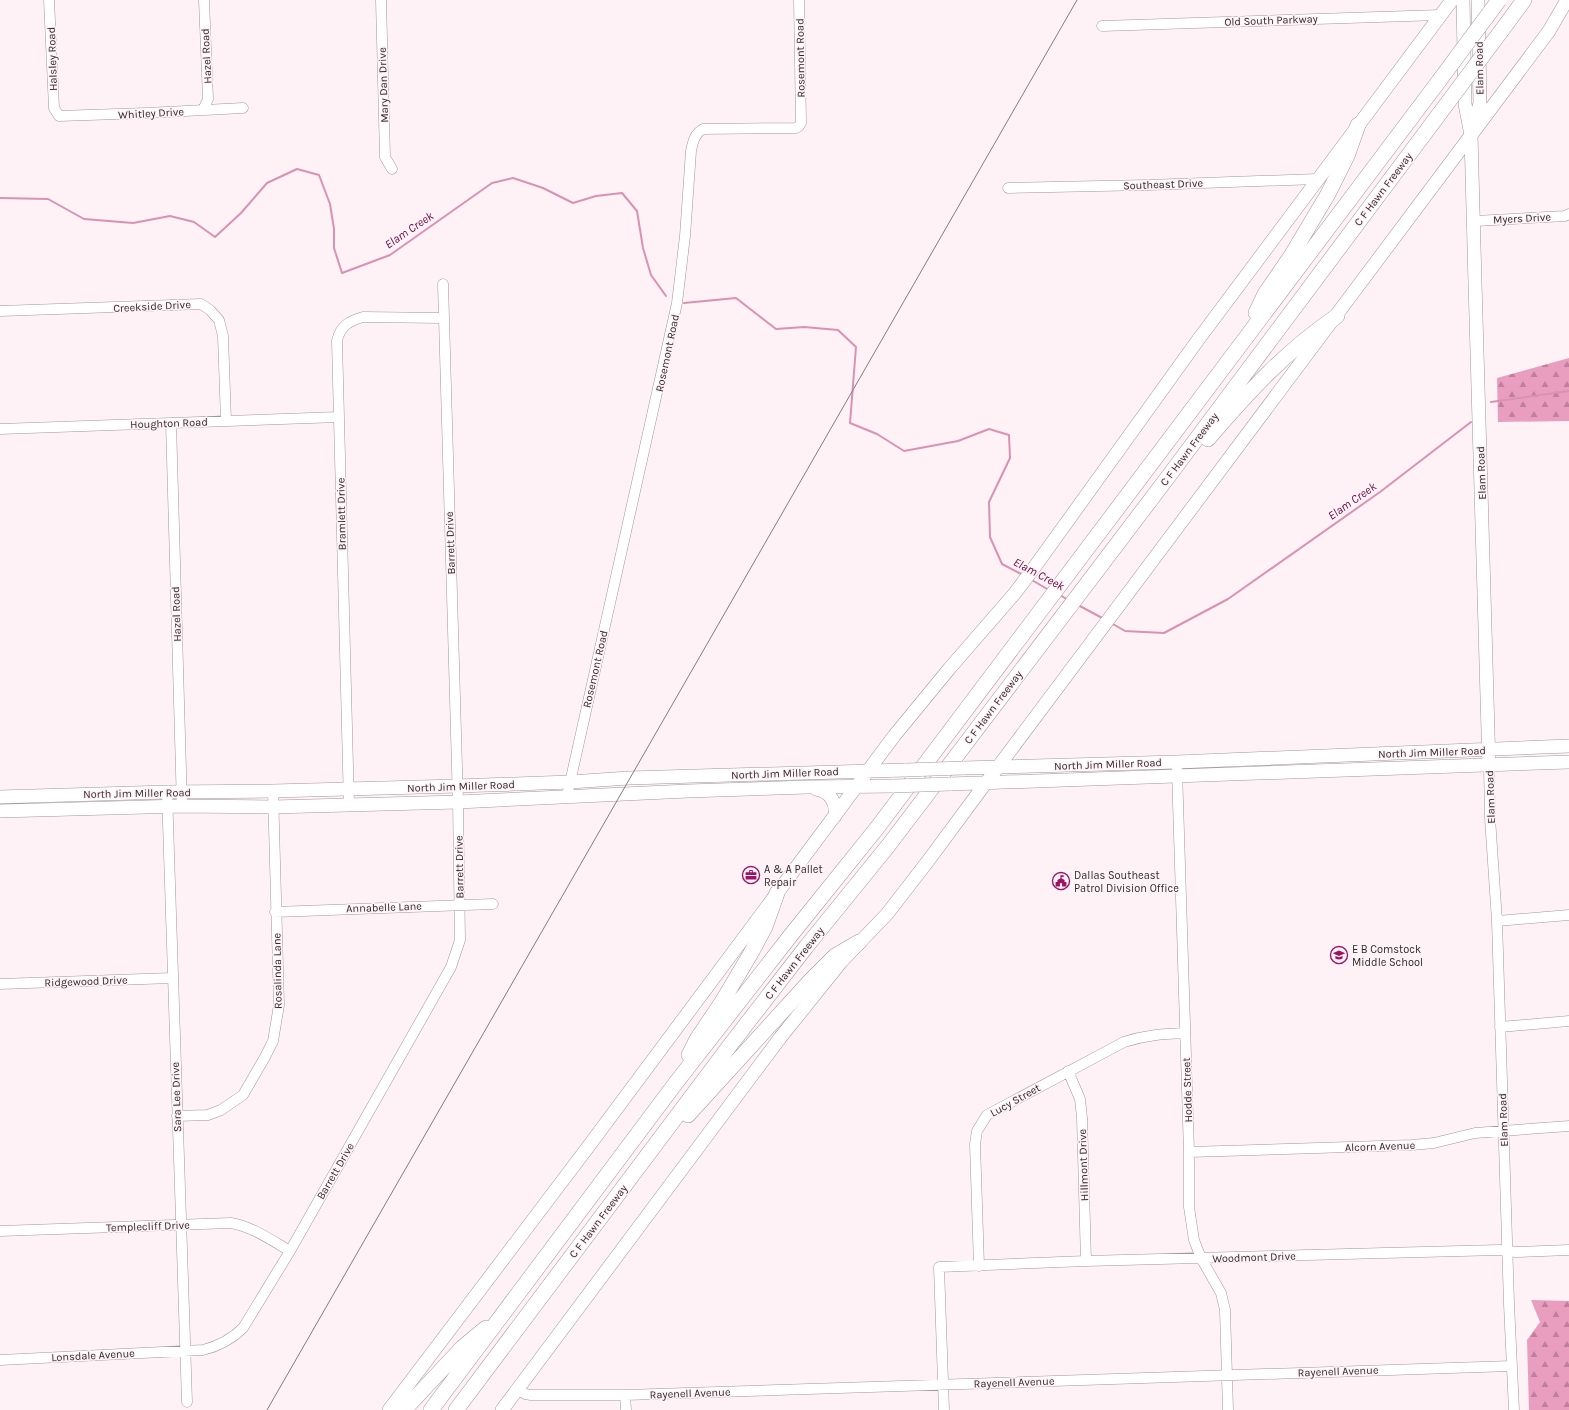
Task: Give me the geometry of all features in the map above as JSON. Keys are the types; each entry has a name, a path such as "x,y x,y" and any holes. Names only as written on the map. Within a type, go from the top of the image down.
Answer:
{"highway":[{"name":"C F Hawn Freeway","path":"431,1410 675,1084 877,828 1499,0"},
{"name":"C F Hawn Freeway","path":"456,1410 662,1136 792,966 888,846 1168,477 1524,0"},
{"path":"1244,341 1265,294 1291,256 1328,194 1347,156 1358,125"},
{"path":"1168,477 1199,450 1227,416 1272,368 1298,345 1337,316"},
{"path":"675,1084 697,1039 722,1002 765,927 777,893"},
{"path":"662,1136 683,1121 835,956 859,942"},
{"path":"404,1410 463,1347 502,1315"}],"main road":[{"path":"389,1410 588,1147 868,771 919,705 1015,593 1198,340 1452,0"},
{"name":"Elam Road","path":"1463,0 1465,104 1471,135 1474,221 1489,766"},
{"name":"Elam Road","path":"1471,135 1480,103 1478,0"},
{"path":"502,1410 780,1038 841,962 887,914 928,861 1549,31 1567,0"},
{"name":"North Jim Miller Road","path":"0,797 168,792 348,790 570,782 629,778 1177,762 1569,746"},
{"path":"1349,755 1350,771"},
{"path":"1283,757 1284,773"},
{"name":"North Jim Miller Road","path":"0,811 168,806 273,807 458,802 567,796 807,787 1050,782 1569,762"},
{"path":"1109,764 1109,779"},
{"path":"1048,766 1050,782"},
{"path":"807,787 820,789 828,793 834,803 835,816"}],"street":[{"name":"Halsley Road","path":"49,0 54,108 59,116"},
{"name":"Hazel Road","path":"203,110 208,99 204,0"},
{"name":"Mary Dan Drive","path":"381,0 385,157 392,169"},
{"name":"Rosemont Road","path":"567,796 677,303 685,243 691,151 694,139 697,132 703,129 796,128 800,126 799,0"},
{"name":"Old South Parkway","path":"1102,26 1440,15"},
{"name":"Whitley Drive","path":"59,116 147,114 243,108"},
{"name":"Southeast Drive","path":"1008,188 1317,179"},
{"name":"Myers Drive","path":"1474,221 1565,216 1569,214"},
{"name":"Barrett Drive","path":"185,1351 203,1350 215,1347 235,1336 243,1328 290,1251 451,967 460,940 458,802 443,284"},
{"name":"Creekside Drive","path":"0,311 201,304 210,310 220,320 223,336 226,421"},
{"name":"Bramlett Drive","path":"349,805 337,340 339,332 345,324 363,317 443,318"},
{"name":"Houghton Road","path":"0,429 339,417"},
{"name":"Hazel Road","path":"171,423 182,806"},
{"name":"Hodde Street","path":"1177,762 1190,1220 1194,1240 1201,1258 1221,1293 1225,1310 1228,1410"},
{"name":"Elam Road","path":"1489,766 1490,818 1497,922 1514,1410"},
{"name":"Rosalinda Lane","path":"177,1116 208,1115 221,1110 243,1095 266,1057 273,1040 279,1005 275,912 273,791"},
{"name":"Sara Lee Drive","path":"168,792 172,978 187,1402"},
{"name":"Annabelle Lane","path":"275,912 459,904 492,904"},
{"path":"1497,922 1569,915"},
{"name":"Ridgewood Drive","path":"0,984 172,978"},
{"path":"1500,1027 1569,1021"},
{"name":"Lucy Street","path":"979,1266 976,1144 977,1131 987,1115 1124,1042 1142,1036 1185,1033"},
{"name":"Hillmont Drive","path":"1068,1071 1080,1099 1086,1261"},
{"name":"Alcorn Avenue","path":"1189,1152 1412,1145 1434,1143 1474,1133 1569,1126"},
{"name":"Templecliff Drive","path":"0,1231 231,1223 242,1225 253,1230 290,1251"},
{"name":"Woodmont Drive","path":"943,1384 939,1267 1086,1261 1499,1250 1516,1252 1569,1250"},
{"name":"Lonsdale Avenue","path":"0,1360 185,1351"},
{"name":"Rayenell Avenue","path":"518,1388 525,1394 531,1395 625,1395 1512,1366"},
{"path":"943,1384 944,1410"},
{"path":"625,1395 626,1410"}],"green space":[{"path":"1569,358 1569,421 1498,422 1497,378"},
{"path":"1531,1300 1569,1301 1569,1410 1529,1410 1527,1340 1540,1322"}],"waterway":[{"name":"Elam Creek","path":"0,198 48,199 84,219 133,223 170,216 194,222 215,237 241,213 267,183 297,169 319,175 330,204 334,229 334,248 342,273 390,255 492,183 513,178 543,188 573,203 596,196 622,193 637,211 643,248 651,275 666,296"},
{"name":"Elam Creek","path":"684,303 736,298 776,329 804,327 838,330 856,347 850,423 877,434 904,451 958,441 989,429 1009,435 1010,458 989,502 990,537 1002,564 1023,575"},
{"name":"Elam Creek","path":"1491,402 1569,391"},
{"name":"Elam Creek","path":"1111,623 1125,631 1164,633 1228,599 1380,492 1471,422"},
{"name":"Elam Creek","path":"1030,579 1049,590"},
{"name":"Elam Creek","path":"1060,595 1068,600"},
{"name":"Elam Creek","path":"1078,605 1104,619"}],"tram line":[{"path":"267,1410 1077,0"}],"place":[{"name":"A & A Pallet Repair","path":"751,875"},
{"name":"Dallas Southeast Patrol Division Office","path":"1061,881"},
{"name":"E B Comstock Middle School","path":"1339,955"}]}
